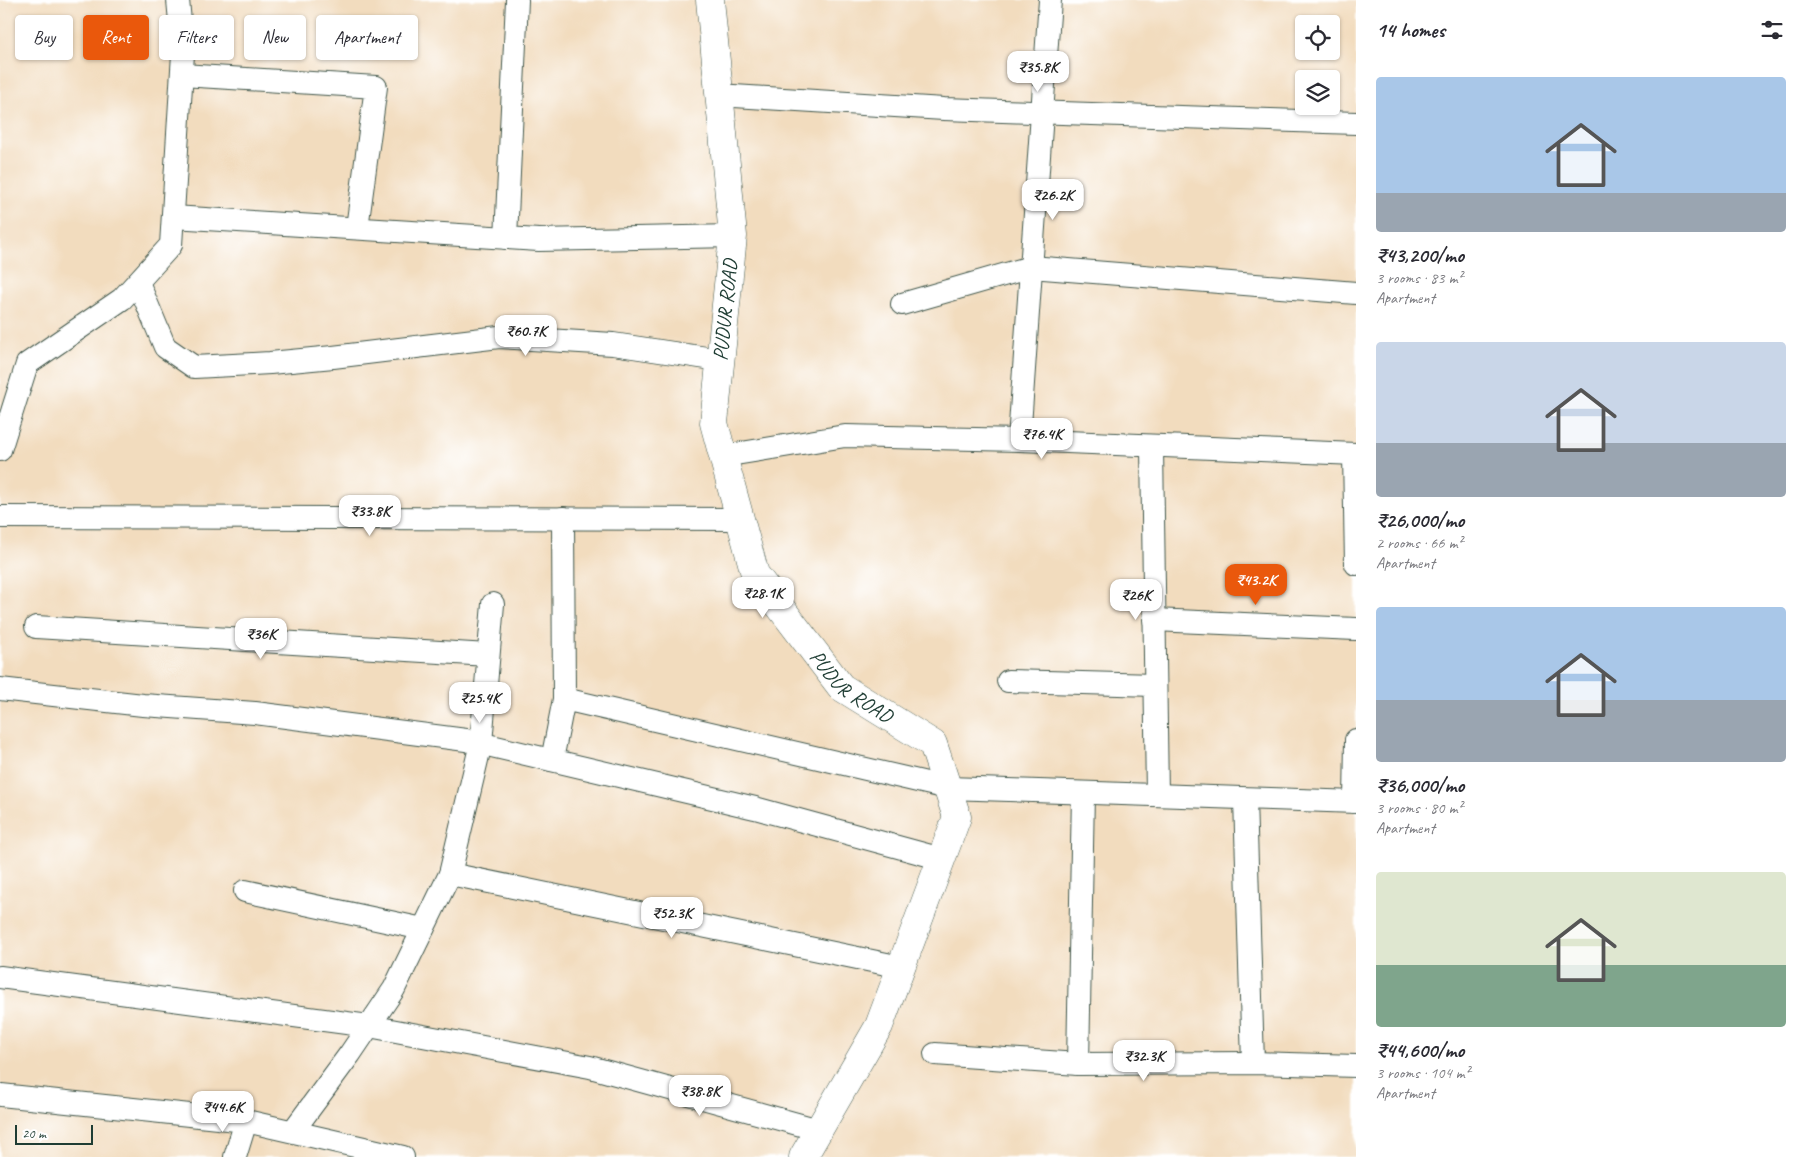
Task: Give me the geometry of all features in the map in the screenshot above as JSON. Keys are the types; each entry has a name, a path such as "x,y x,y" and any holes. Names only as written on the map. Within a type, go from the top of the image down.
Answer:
{"street":[{"path":"0,450 27,364 122,299 171,245 183,54 178,0"},
{"path":"506,238 517,0"},
{"name":"PUDUR ROAD","path":"710,0 732,236 714,422 755,574 842,687 933,744 957,817 879,1026 803,1157"},
{"path":"1019,440 1050,0"},
{"path":"182,75 376,87 357,228"},
{"path":"718,94 944,109 1356,123"},
{"path":"173,217 539,240 732,236"},
{"path":"902,304 1031,267 1356,293"},
{"path":"138,282 165,347 194,367 324,358 499,337 613,344 720,360"},
{"path":"723,456 845,436 1019,440 1355,454 1356,564"},
{"path":"1152,447 1157,795"},
{"path":"0,517 740,518"},
{"path":"552,760 564,699 562,518"},
{"path":"293,1131 394,989 450,874 481,744 493,604"},
{"path":"1154,620 1356,629"},
{"path":"36,627 488,655"},
{"path":"1008,681 1156,685"},
{"path":"0,689 143,705 255,712 466,740 755,808 942,859"},
{"path":"564,699 948,788 1356,802 1356,740"},
{"path":"1078,1064 1084,793"},
{"path":"1245,799 1254,1063"},
{"path":"450,874 901,967"},
{"path":"245,891 423,929"},
{"path":"0,977 369,1026 590,1067 819,1130"},
{"path":"935,1054 1078,1064 1254,1063 1356,1066"},
{"path":"0,1096 246,1121 403,1157"},
{"path":"235,1157 246,1121"}]}
